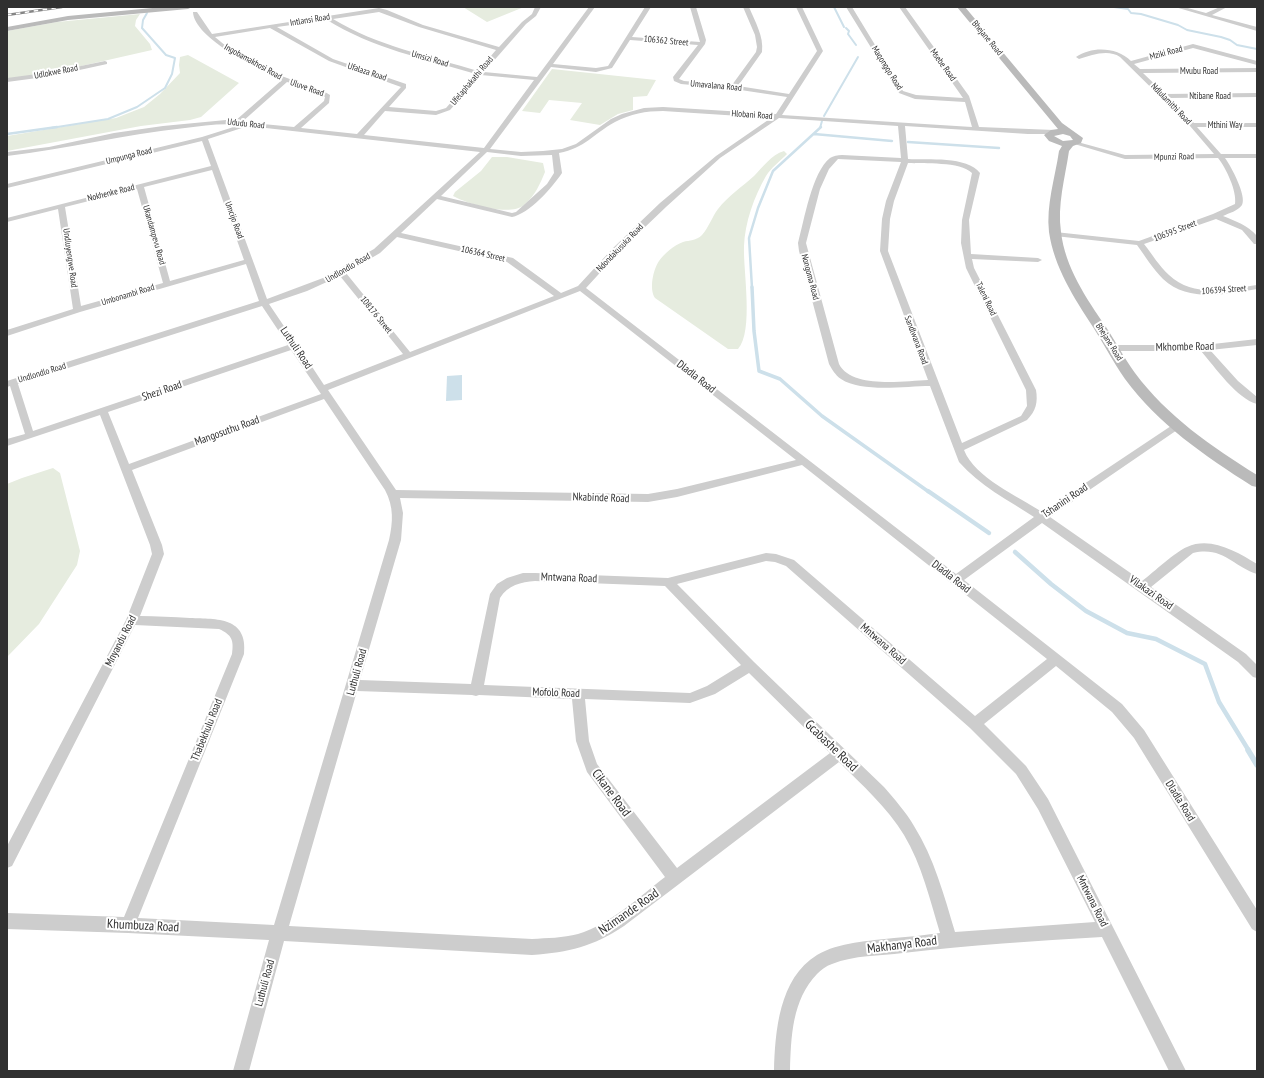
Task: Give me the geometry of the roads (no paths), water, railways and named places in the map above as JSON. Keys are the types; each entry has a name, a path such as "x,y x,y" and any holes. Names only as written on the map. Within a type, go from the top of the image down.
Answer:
{"street":[{"path":"7,24 69,14 151,7"},
{"path":"7,28 68,18 188,7"},
{"name":"Ufelaphakathi Road","path":"385,109 436,113 448,110 500,49 524,23 534,15 538,7"},
{"name":"Undlondlo Road","path":"10,383 264,303 319,284 342,273 377,251 486,150 592,7"},
{"path":"549,65 596,70 610,67 630,38 648,7"},
{"path":"693,7 703,40 702,44"},
{"path":"734,87 759,52 760,48 759,39 746,7"},
{"name":"Ndondakusuka Road","path":"325,392 409,356 581,288 616,250 685,186 732,146 778,116 820,52 799,7"},
{"name":"Maqongqo Road","path":"849,7 901,92 915,97 968,100"},
{"name":"Msebe Road","path":"902,7 968,100 976,128"},
{"name":"Bhejane Road","path":"961,7 1027,85 1063,138 1054,220 1055,234 1062,264 1130,376 1150,400 1177,426 1226,463 1257,482"},
{"path":"1178,7 1257,29"},
{"path":"1207,15 1224,7"},
{"name":"Intlansi Road","path":"210,36 382,10 421,26 500,49"},
{"name":"Ingobamakhosi Road","path":"195,13 210,36 228,49 269,73 286,80 237,123"},
{"name":"Umsizi Road","path":"328,18 344,28 377,43 480,73 538,79"},
{"name":"Ufalaza Road","path":"270,26 331,60 401,83 404,87 359,136"},
{"name":"106362 Street","path":"630,38 702,44"},
{"name":"Umavalana Road","path":"702,44 676,77 676,80 683,83 734,87 791,96"},
{"name":"Mziki Road","path":"1130,63 1191,46 1202,47 1230,57 1257,63"},
{"name":"Ndlulamithi Road","path":"1079,57 1092,53 1110,52 1119,54 1140,71 1220,156"},
{"name":"Udlokwe Road","path":"7,80 52,74 105,63"},
{"name":"Mvubu Road","path":"1140,71 1257,70"},
{"name":"Uluve Road","path":"286,80 319,90 328,96 327,102 296,129"},
{"name":"Ntibane Road","path":"1164,96 1257,95"},
{"name":"Hlobani Road","path":"486,150 520,154 555,152 577,145 613,120 646,110 663,109 976,128 1028,132 1063,138"},
{"name":"Ududu Road","path":"7,154 49,149 114,135 216,122 296,129 486,150"},
{"name":"Sandlwana Road","path":"900,124 905,160 890,201 886,220 884,251 888,266 963,460 974,471 1042,517"},
{"name":"Umpunga Road","path":"7,186 204,138 250,125"},
{"name":"Mthini Way","path":"1192,125 1257,125"},
{"name":"Umcijo Road","path":"204,138 264,303"},
{"name":"Mpunzi Road","path":"1063,138 1125,157 1257,156"},
{"path":"436,197 512,215 518,214 550,185 558,173 555,152"},
{"name":"106395 Street","path":"1055,234 1139,243 1154,239 1233,209 1240,202 1240,196 1230,171 1220,156"},
{"name":"Nongoma Road","path":"905,160 842,157 833,159 826,168 815,192 802,246 837,371 846,378 861,383 932,383"},
{"name":"Taleni Road","path":"905,160 953,163 968,166 975,171 976,173 964,221 967,256 970,268 1031,390 1033,402 1030,411 1024,418 958,448"},
{"name":"Nokhenke Road","path":"7,220 215,167"},
{"name":"Ukandampevu Road","path":"140,186 167,284"},
{"name":"Undluyengwe Road","path":"62,206 77,310"},
{"path":"1216,216 1248,231 1253,235 1257,242"},
{"name":"106364 Street","path":"395,234 510,260 561,297"},
{"name":"106394 Street","path":"1139,243 1165,276 1182,288 1207,293 1257,287"},
{"path":"967,256 1038,260"},
{"name":"Umbonambi Road","path":"7,333 77,310 249,260"},
{"name":"108176 Street","path":"342,273 409,356"},
{"name":"Dladla Road","path":"581,288 804,460 1117,708 1130,721 1257,924"},
{"name":"Luthuli Road","path":"241,1071 279,933 395,540 399,518 398,505 393,494 295,346 264,303"},
{"name":"Mkhombe Road","path":"1114,348 1204,348 1257,342"},
{"name":"Shezi Road","path":"7,443 295,346"},
{"path":"1204,348 1241,390 1257,401"},
{"path":"10,383 30,435"},
{"name":"Mangosuthu Road","path":"127,468 325,392"},
{"name":"Mnyandu Road","path":"7,861 132,620 158,554 127,468 103,411"},
{"name":"Tshanini Road","path":"956,580 1042,517 1177,426"},
{"name":"Nkabinde Road","path":"393,494 648,498 677,493 804,460"},
{"name":"Vilakazi Road","path":"1042,517 1242,658 1257,673"},
{"path":"1143,587 1190,550 1198,547 1207,546 1219,548 1257,570"},
{"name":"Mntwana Road","path":"476,691 491,608 497,592 505,583 519,578 535,577 668,582 766,557 783,560 797,569 975,724 1009,756 1036,792 1178,1071"},
{"name":"Gcabashe Road","path":"668,582 750,666 879,792 898,815 913,835 924,857 949,939"},
{"name":"Thabekhulu Road","path":"128,925 238,654 240,643 238,636 231,629 221,624 132,620"},
{"path":"975,724 1024,687 1056,659"},
{"name":"Mofolo Road","path":"353,685 476,691 578,693 690,698 711,690 750,666"},
{"name":"Cikane Road","path":"578,693 582,742 585,754 592,768 676,879"},
{"name":"Nzimande Road","path":"279,933 532,947 572,944 601,933 676,879 839,754"},
{"name":"Khumbuza Road","path":"7,921 128,925 279,933"},
{"name":"Makhanya Road","path":"782,1071 786,1018 798,986 812,968 831,956 949,939 1106,929"}],"water":[{"path":"462,375 462,400 446,401 447,376"}],"waterway":[{"path":"834,7 844,27"},
{"path":"1114,7 1128,9 1131,13 1141,14 1178,25 1187,30 1221,37 1230,40 1237,45 1257,49"},
{"path":"51,128 108,119 137,107 165,88 172,74 175,58 166,55 142,28 143,20 147,13"},
{"path":"846,28 849,31 848,34 856,45"},
{"path":"824,116 858,57"},
{"path":"820,128 822,121"},
{"path":"7,134 57,127"},
{"path":"752,288 749,238 758,208 773,171 820,128"},
{"path":"814,134 892,141"},
{"path":"908,142 999,148"},
{"path":"752,287 754,331 759,371 780,379 822,416 929,492"},
{"path":"928,491 989,533"},
{"path":"1015,552 1051,584 1086,611 1127,633 1156,639 1205,664 1219,702 1249,751"},
{"path":"1248,750 1257,765"}],"railway":[{"path":"7,15 62,7"}]}
